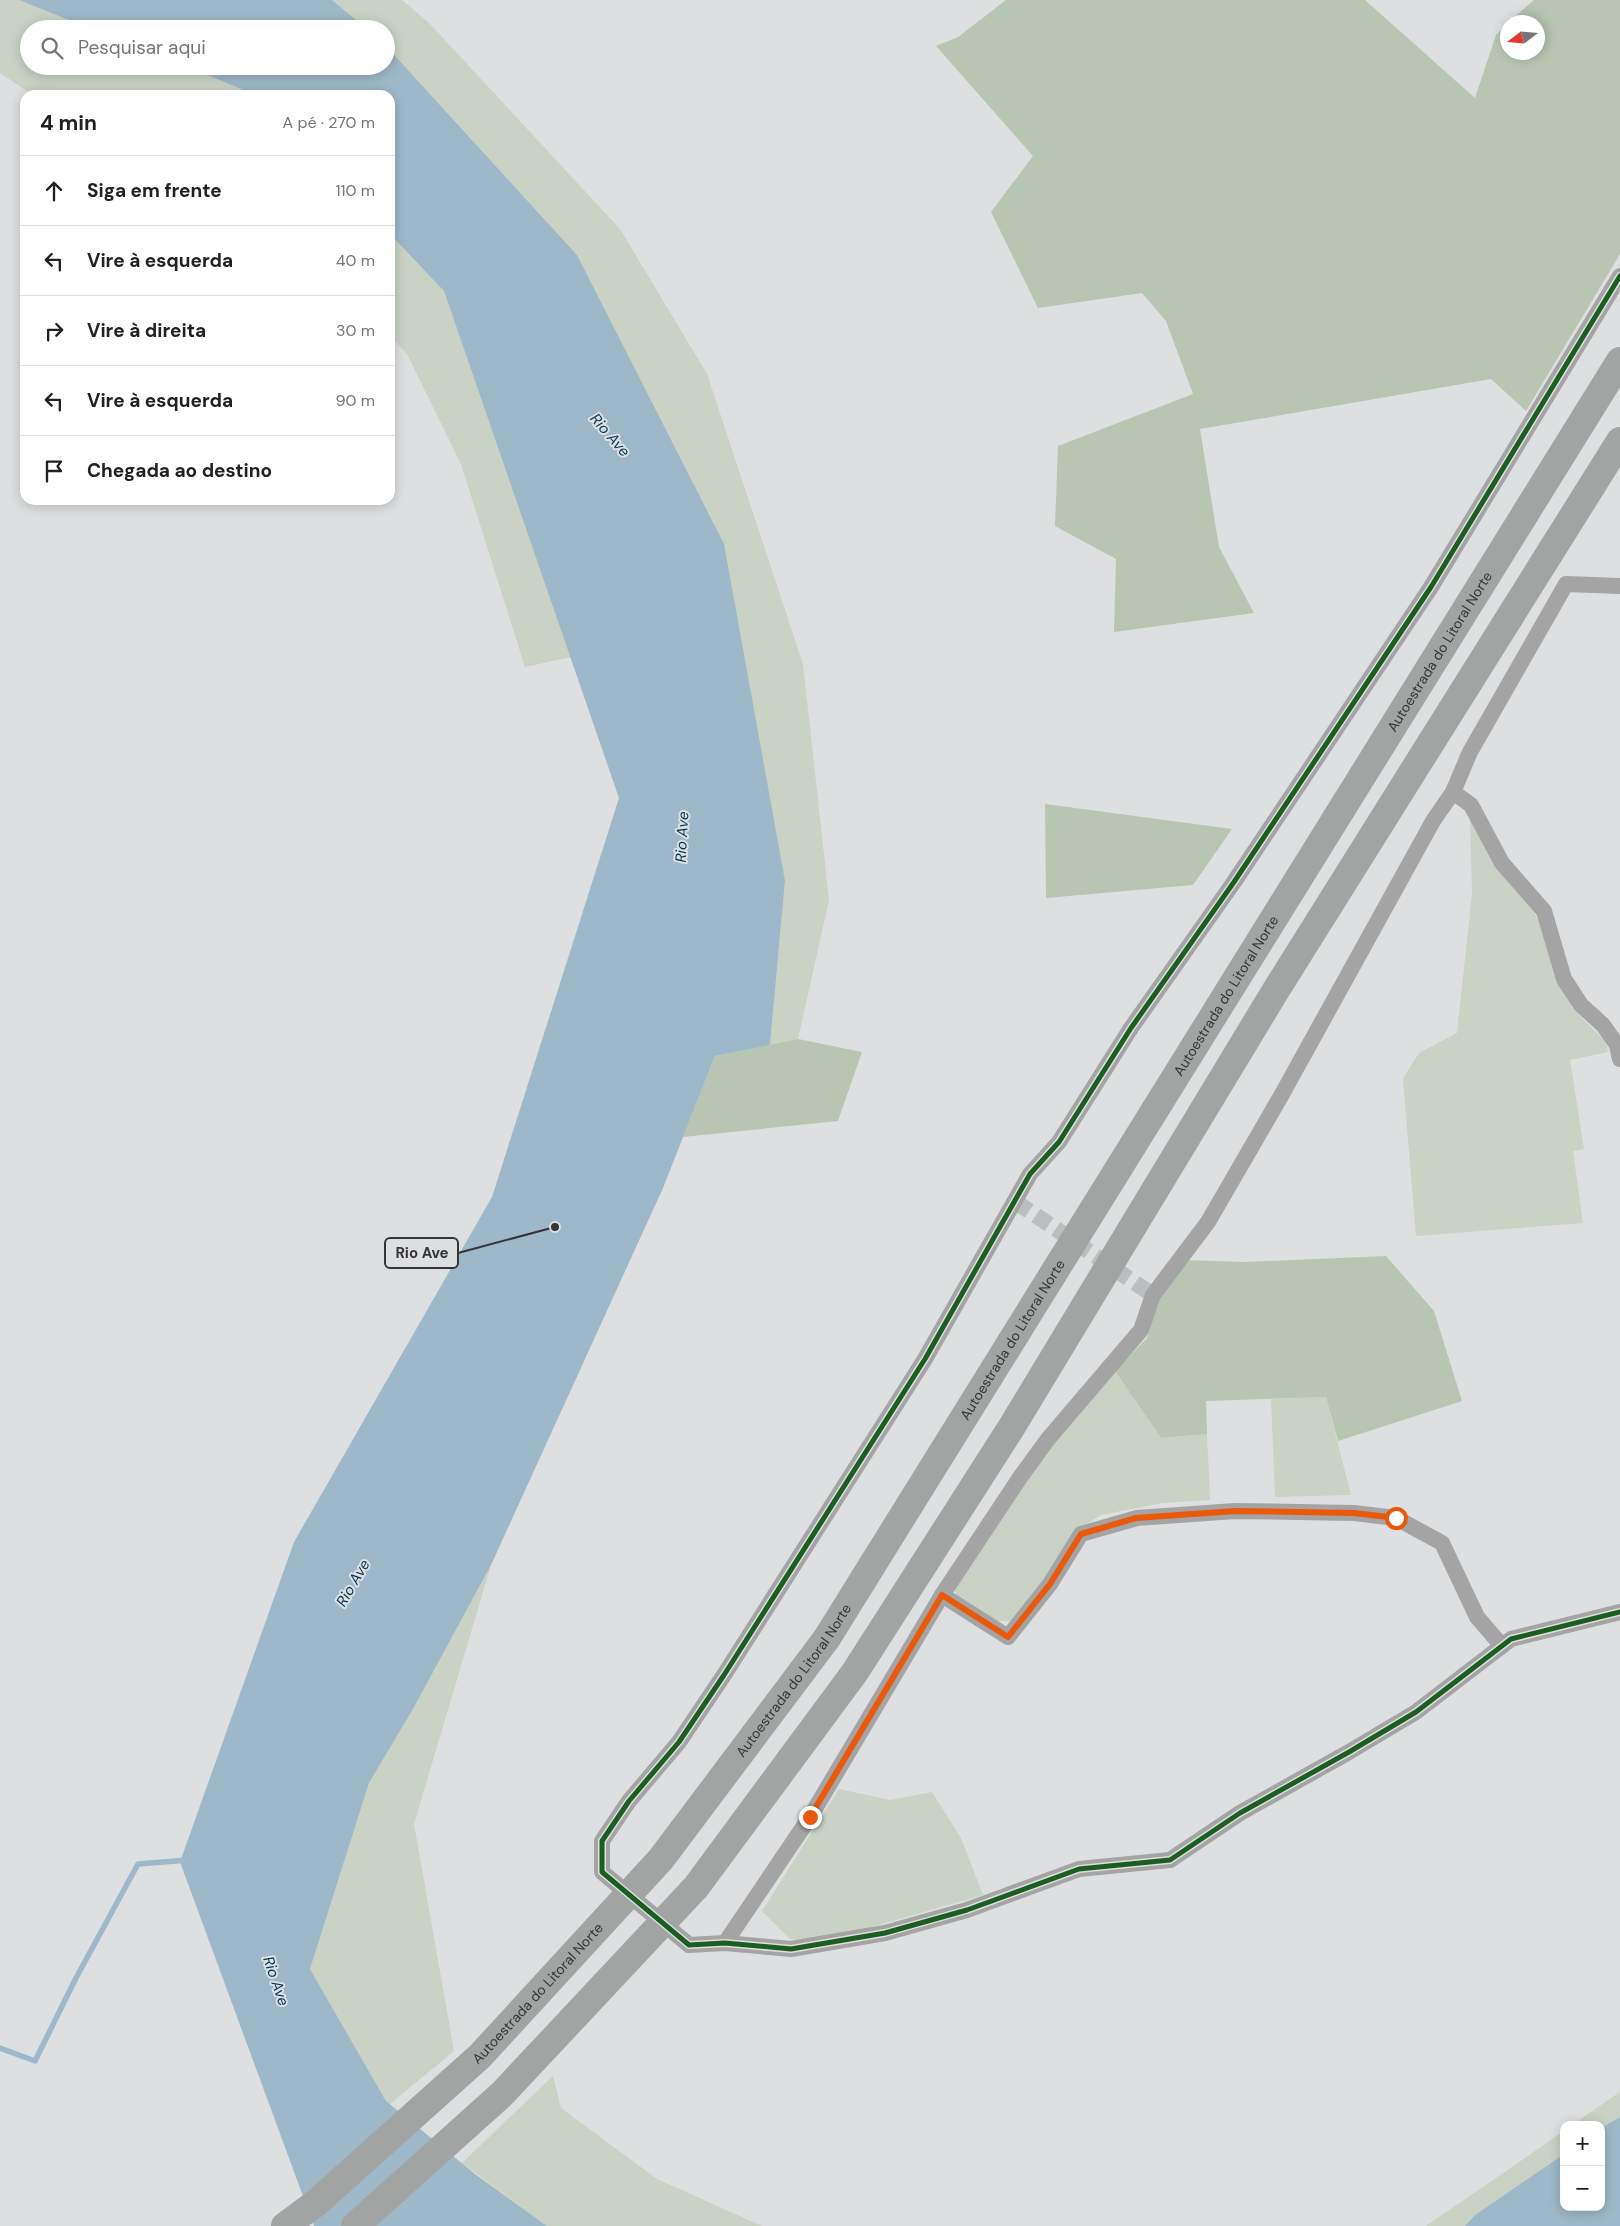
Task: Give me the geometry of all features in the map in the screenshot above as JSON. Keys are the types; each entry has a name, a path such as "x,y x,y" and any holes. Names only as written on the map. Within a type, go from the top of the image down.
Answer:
{"highway":[{"name":"Autoestrada do Litoral Norte","path":"285,2226 316,2203 480,2056 660,1860 827,1638 1620,361"},
{"path":"355,2226 502,2094 696,1887 855,1672 1011,1428 1276,990 1620,441"}],"street":[{"path":"1620,276 1431,587 1234,882 1131,1028 1059,1142 1030,1174 926,1360 724,1674 678,1742 629,1801 602,1840 602,1872 689,1945 725,1943 791,1949 885,1933 967,1910 1079,1869 1170,1860 1240,1813 1416,1712 1511,1639 1620,1612"},
{"path":"725,1943 810,1817 942,1595 1037,1454 1141,1330 1153,1295 1208,1222 1281,1096 1433,821 1453,792 1470,752 1566,584 1620,586"},
{"path":"1453,792 1471,804 1502,863 1544,911 1564,979 1581,1005 1603,1025 1617,1045 1620,1059"},
{"path":"942,1595 1008,1637 1050,1584 1081,1534 1136,1518 1236,1511 1354,1513 1396,1518 1442,1543 1477,1617 1502,1646"}],"green space":[{"path":"0,0 19,0 69,20 20,20 20,75 207,75 244,90 26,90 0,73"},
{"path":"332,0 402,0 429,23 620,229 707,374 803,664 829,900 798,1039 770,1045 785,881 577,255 395,56 395,20 356,20"},
{"path":"1006,0 1365,0 1475,98 1496,35 1500,31 1500,60 1545,60 1545,15 1517,15 1534,0 1620,0 1620,254 1526,411 1491,379 1200,429 1219,547 1254,613 1114,632 1116,559 1055,526 1058,446 1193,394 1166,321 1142,293 1038,308 991,212 1033,156 936,46 958,37"},
{"path":"395,239 444,290 571,657 525,667 461,464 407,354 395,341"},
{"path":"1045,804 1232,829 1193,885 1046,898"},
{"path":"1470,815 1542,925 1560,982 1572,1008 1606,1042 1608,1052 1570,1060 1584,1149 1573,1151 1583,1223 1416,1236 1403,1078 1419,1053 1457,1033 1472,894"},
{"path":"798,1039 862,1052 838,1121 683,1137 715,1056"},
{"path":"1386,1256 1434,1311 1462,1401 1338,1441 1326,1397 1206,1401 1207,1434 1161,1438 1115,1371 1147,1338 1157,1301 1185,1260 1245,1262"},
{"path":"1115,1371 1161,1438 1207,1434 1210,1500 1162,1503 1101,1515 1075,1531 1044,1583 1012,1621 992,1621 957,1598 954,1586 1018,1487"},
{"path":"1326,1397 1351,1495 1275,1497 1271,1399"},
{"path":"491,1565 414,1824 454,2051 390,2104 386,2101 310,1969 369,1783 413,1709"},
{"path":"839,1789 890,1800 932,1792 961,1838 983,1895 858,1931 801,1940 790,1939 762,1911"},
{"path":"553,2076 561,2108 657,2179 762,2226 547,2226 462,2163"},
{"path":"1620,2092 1620,2117 1605,2126 1605,2121 1578,2121"},
{"path":"1560,2134 1560,2157 1475,2215 1465,2226 1426,2226"}],"water":[{"path":"19,0 332,0 356,20 69,20"},
{"path":"395,56 577,255 724,544 785,881 770,1045 715,1056 663,1188 491,1565 413,1709 369,1783 310,1969 386,2101 475,2174 547,2226 314,2226 180,1862 294,1542 492,1197 619,798 444,291 395,239 395,90 244,90 207,75 395,75"},
{"path":"1620,2117 1620,2226 1465,2226 1475,2215 1560,2157 1560,2211 1605,2211 1605,2126"}],"waterway":[{"path":"0,2048 35,2061 76,1978 138,1864 188,1860"}],"tunnel":[{"path":"1016,1202 1153,1295"}],"cycle path":[{"path":"1620,276 1431,587 1234,882 1131,1028 1059,1142 1030,1174 925,1359 724,1675 679,1742 629,1801 602,1841 602,1872 689,1945 725,1943 791,1949 885,1933 967,1910 1079,1869 1170,1860 1240,1813 1416,1712 1511,1639 1620,1612"}],"place":[{"name":"Rio Ave","path":"555,1227"}],"route":[{"path":"810,1817 942,1595 1008,1637 1050,1584 1081,1534 1136,1518 1236,1511 1354,1513 1396,1518"}]}
